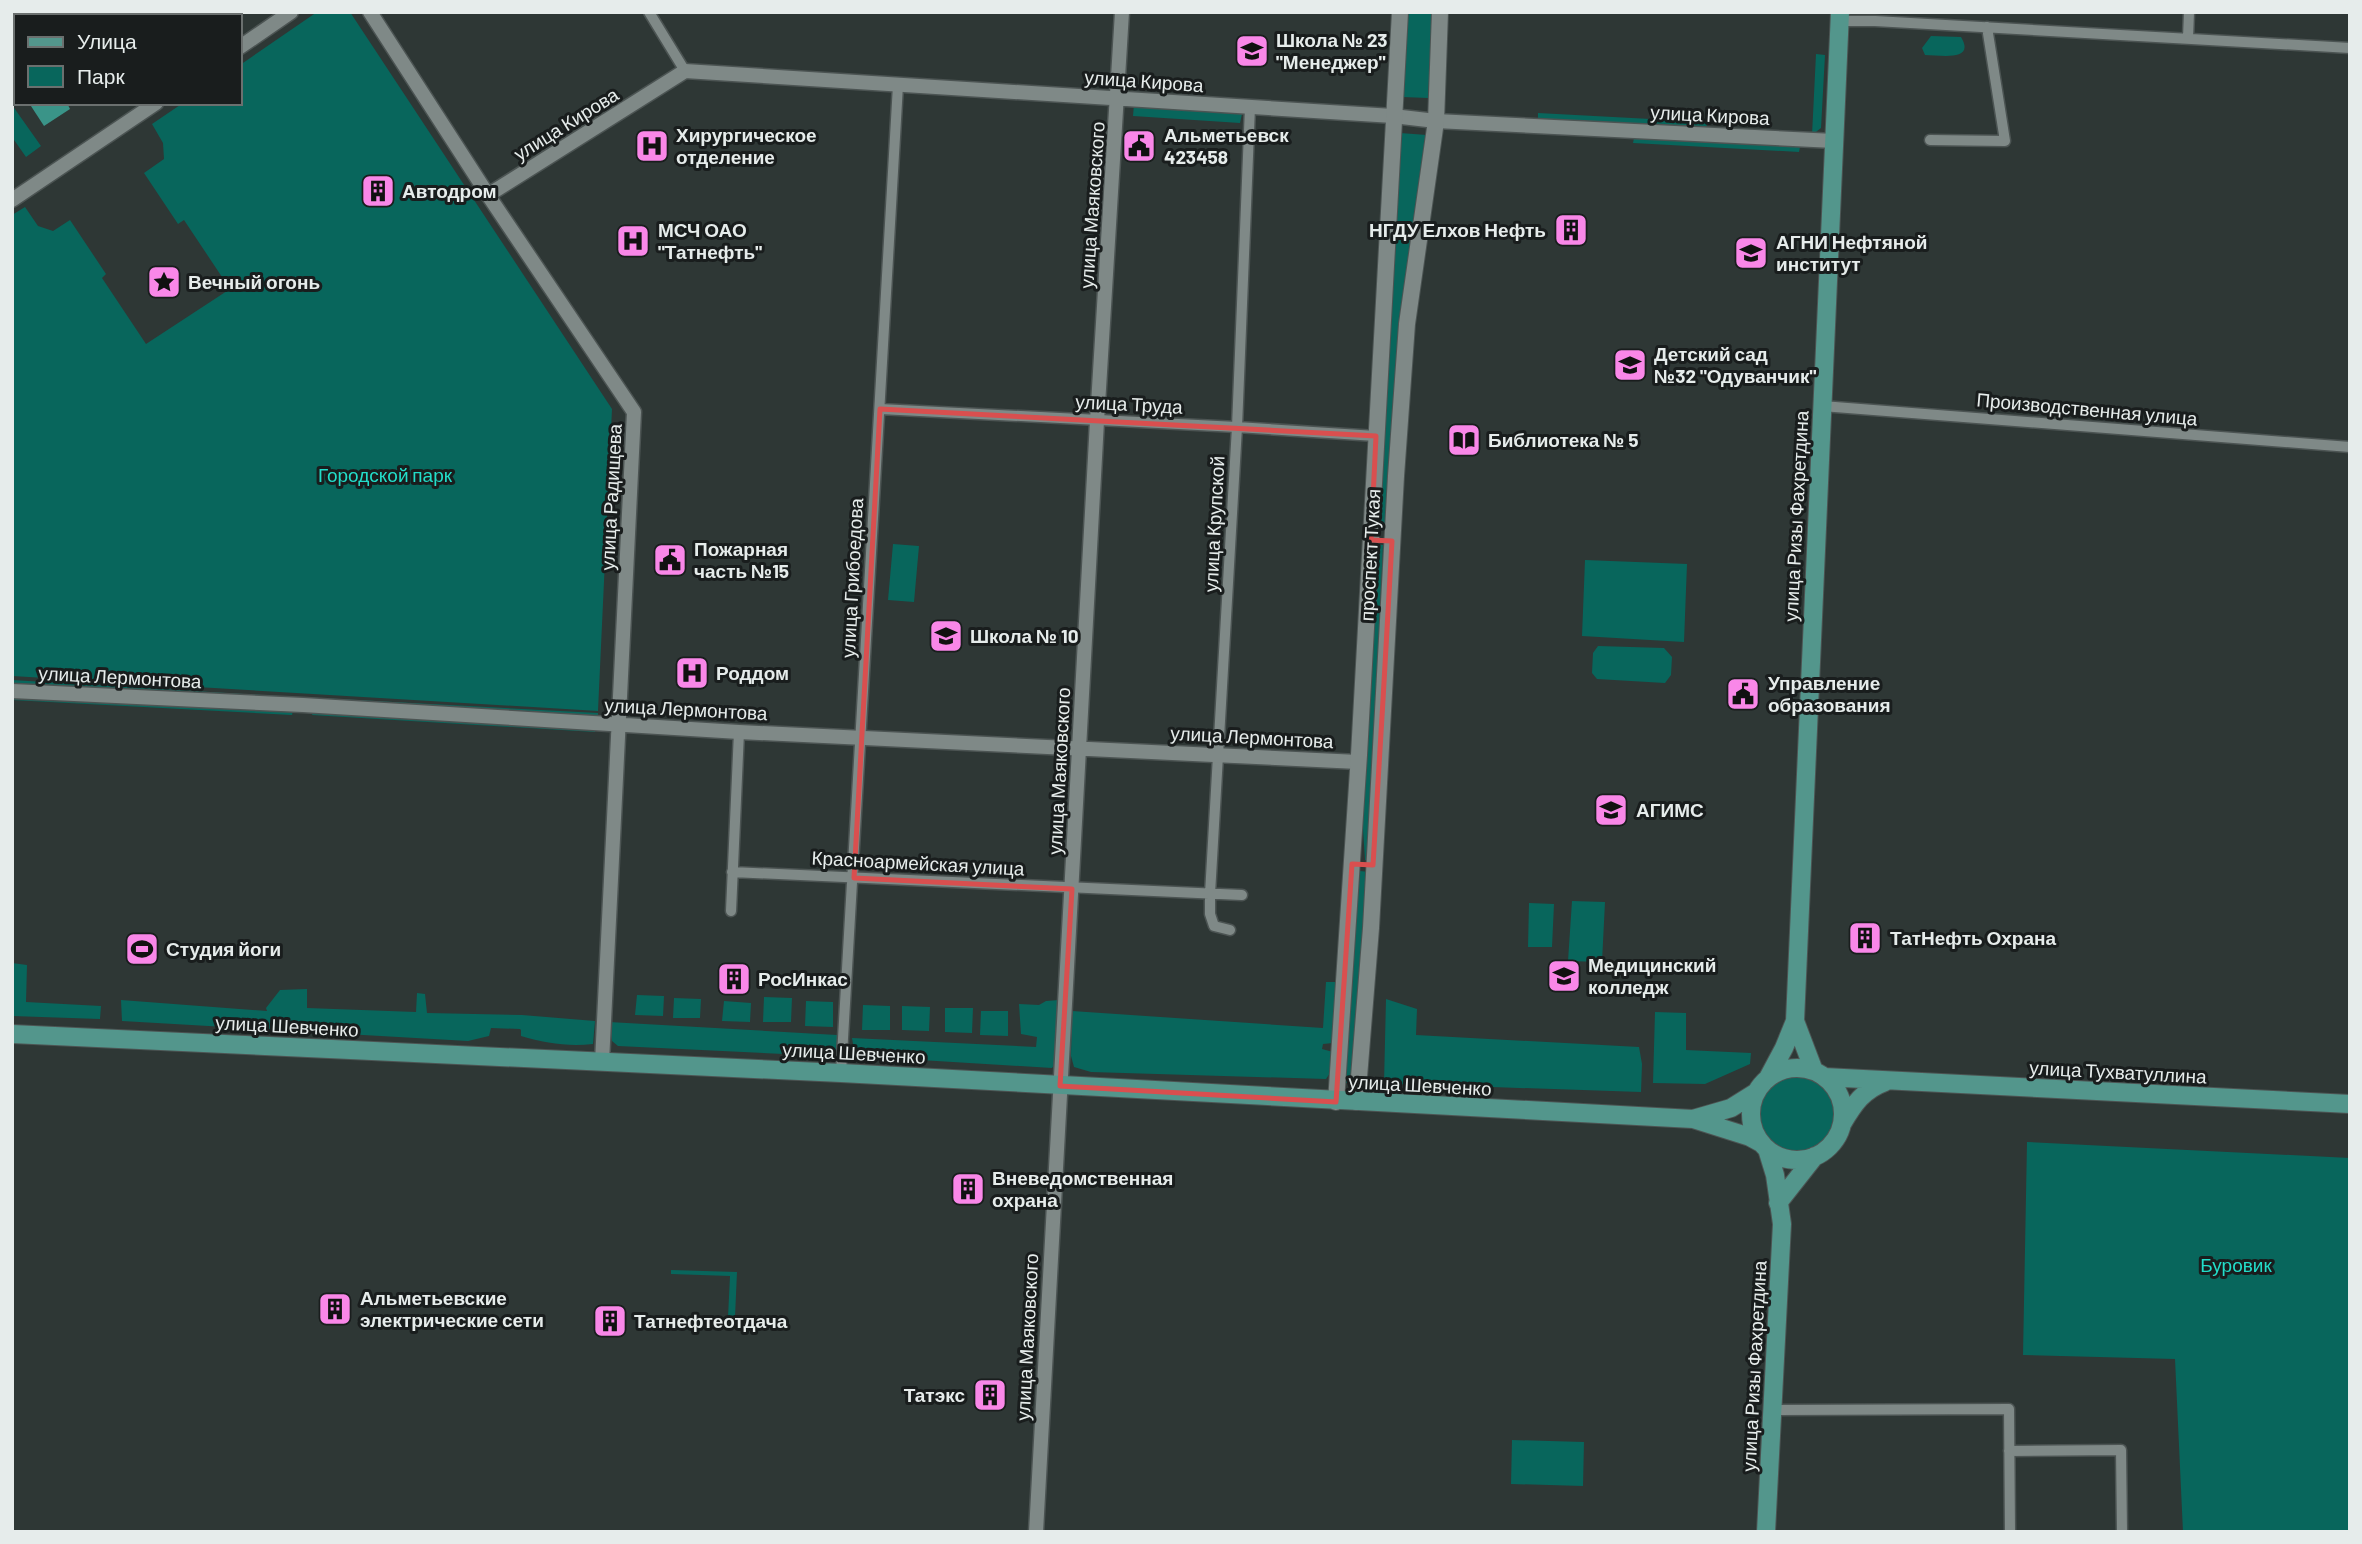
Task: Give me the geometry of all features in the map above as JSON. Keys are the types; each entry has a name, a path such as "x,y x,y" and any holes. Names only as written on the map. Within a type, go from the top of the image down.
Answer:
{"main road":[{"name":"проспект Тукая","path":"1336,1101 1371,540 1399,12"},
{"name":"проспект Тукая","path":"1357,1102 1407,324 1436,121 1440,12"},
{"name":"улица Ризы Фахретдина","path":"1794,1021 1840,17"},
{"path":"1794,1021 1819,1074 1838,1093 1843,1113 1842,1124"},
{"path":"1693,1119 1731,1108 1755,1093 1768,1078 1784,1048 1794,1021"},
{"name":"улица Шевченко","path":"12,1034 841,1073 1693,1119"},
{"path":"1768,1078 1790,1068 1819,1074"},
{"name":"улица Тухватуллина","path":"1819,1074 1885,1082 2350,1104"},
{"path":"1778,1203 1815,1156 1832,1143 1861,1095 1870,1087 1885,1082"},
{"path":"1755,1093 1751,1119 1754,1131 1764,1146"},
{"path":"1693,1119 1750,1137 1790,1159 1815,1156"},
{"name":"улица Ризы Фахретдина","path":"1764,1146 1775,1175 1782,1224 1766,1532"}],"street":[{"path":"242,46 291,12"},
{"name":"улица Радищева","path":"370,12 488,195 634,412 602,1062"},
{"path":"649,12 685,71"},
{"name":"улица Маяковского","path":"1036,1532 1122,12"},
{"path":"2188,38 2189,12"},
{"path":"1840,17 2350,48"},
{"path":"1930,140 2005,141 1987,27"},
{"name":"улица Кирова","path":"488,195 685,71 1394,116 1436,121 1834,141"},
{"name":"улица Грибоедова","path":"841,1073 898,85"},
{"path":"12,200 153,105"},
{"name":"улица Крупской","path":"1230,930 1214,926 1211,920 1210,894 1237,426 1250,107"},
{"name":"Производственная улица","path":"1822,406 2350,447"},
{"name":"улица Труда","path":"880,409 1237,426 1376,436"},
{"path":"1371,540 1392,541"},
{"name":"улица Лермонтова","path":"12,691 303,705 739,732 1358,762"},
{"path":"731,911 739,732"},
{"path":"1352,864 1373,865"},
{"name":"Красноармейская улица","path":"732,872 1242,895"},
{"path":"1773,1410 2009,1409 2010,1532"},
{"path":"2009,1451 2121,1450 2122,1532"}],"highlighted area":[{"path":"880,409 1376,436 1371,540 1392,541 1383,700 1373,865 1352,864 1336,1102 1060,1086 1072,889 854,878"}],"green space":[{"name":"Городской парк","path":"317,12 350,12 612,409 598,711 12,676 12,215 25,207 38,226 53,231 70,220 106,274 102,278 146,344 230,289 184,220 178,224 144,173 164,159 163,143 152,124 180,105 242,105 242,64"},
{"path":"1407,12 1433,12 1428,98 1402,97"},
{"path":"1931,36 1961,37 1964,50 1960,54 1947,56 1925,55 1922,48"},
{"path":"1816,54 1825,55 1821,128 1812,135"},
{"path":"1134,104 1242,114 1240,123 1133,116"},
{"path":"12,105 41,146 26,157 12,137"},
{"path":"1538,113 1707,122 1706,134 1538,125"},
{"path":"1400,133 1427,135 1386,526 1375,526"},
{"path":"1634,138 1800,147 1799,152 1633,143"},
{"path":"893,544 919,546 914,602 888,600"},
{"path":"1374,544 1383,545 1369,860 1365,860 1360,783"},
{"path":"1585,560 1687,564 1684,642 1582,636"},
{"path":"1598,646 1664,648 1672,657 1671,675 1665,683 1597,679 1592,673 1593,653"},
{"path":"12,680 294,697 294,700 12,683"},
{"path":"12,695 293,711 292,715 12,700"},
{"path":"302,697 598,713 598,717 302,700"},
{"path":"313,712 595,728 595,732 312,715"},
{"path":"1360,871 1369,872 1350,1083 1345,1083 1343,1078"},
{"path":"1572,901 1605,902 1602,962 1568,961"},
{"path":"1529,903 1554,904 1552,947 1528,947"},
{"path":"12,963 27,965 26,1002 101,1006 100,1019 12,1016"},
{"path":"1326,982 1337,982 1333,1043 1323,1044 1322,1049 1333,1052 1332,1070 1326,1079 1091,1072 1074,1067 1071,1056 1072,1011 1323,1028"},
{"path":"307,989 307,1008 416,1012 417,993 425,994 427,1013 522,1015 595,1021 593,1044 566,1045 539,1041 521,1036 520,1029 491,1028 489,1036 468,1041 122,1021 121,1000 267,1011 266,1008 280,990"},
{"path":"637,995 664,996 663,1016 635,1015"},
{"path":"764,997 792,998 791,1022 763,1022"},
{"path":"674,998 701,999 700,1018 673,1018"},
{"path":"1386,999 1417,1009 1416,1035 1639,1047 1642,1064 1641,1092 1492,1087 1441,1080 1426,1086 1384,1083"},
{"path":"1059,1000 1056,1063 1052,1068 855,1056 852,1038 1036,1047 1037,1037 1021,1034 1019,1004 1039,1005 1046,1001"},
{"path":"724,1001 751,1003 750,1022 722,1021"},
{"path":"806,1001 833,1002 833,1027 805,1026"},
{"path":"863,1005 890,1006 890,1030 862,1030"},
{"path":"902,1006 930,1007 929,1031 902,1030"},
{"path":"945,1008 973,1008 972,1033 945,1032"},
{"path":"981,1011 1008,1011 1008,1036 980,1035"},
{"path":"1655,1012 1686,1013 1686,1050 1751,1053 1750,1064 1705,1084 1653,1083"},
{"path":"609,1022 837,1035 840,1045 837,1053 827,1056 618,1046 612,1041"},
{"path":"1796,1073 1811,1076 1824,1085 1833,1098 1836,1113 1833,1128 1824,1141 1811,1150 1796,1153 1781,1150 1768,1141 1759,1128 1756,1113 1759,1098 1768,1085 1781,1076"},
{"name":"Буровик","path":"2027,1142 2350,1158 2350,1532 2183,1532 2175,1359 2023,1355"},
{"path":"671,1270 737,1272 735,1317 728,1317 730,1276 671,1274"},
{"path":"1512,1440 1584,1442 1583,1486 1511,1484"}],"shaded area":[{"path":"30,105 68,105 70,109 44,126"}],"place":[{"name":"Школа № 23 \"Менеджер\"","path":"1252,51"},
{"name":"Хирургическое отделение","path":"652,146"},
{"name":"Альметьевск 423458","path":"1139,146"},
{"name":"Автодром","path":"378,191"},
{"name":"НГДУ Елхов Нефть","path":"1571,230"},
{"name":"МСЧ ОАО \"Татнефть\"","path":"633,241"},
{"name":"АГНИ Нефтяной институт","path":"1751,253"},
{"name":"Вечный огонь","path":"164,282"},
{"name":"Детский сад №32 \"Одуванчик\"","path":"1630,365"},
{"name":"Библиотека № 5","path":"1464,440"},
{"name":"Пожарная часть №15","path":"670,560"},
{"name":"Школа № 10","path":"946,636"},
{"name":"Роддом","path":"692,673"},
{"name":"Управление образования","path":"1743,694"},
{"name":"АГИМС","path":"1611,810"},
{"name":"ТатНефть Охрана","path":"1865,938"},
{"name":"Студия йоги","path":"142,949"},
{"name":"Медицинский колледж","path":"1564,976"},
{"name":"РосИнкас","path":"734,979"},
{"name":"Вневедомственная охрана","path":"968,1189"},
{"name":"Альметьевские электрические сети","path":"335,1309"},
{"name":"Татнефтеотдача","path":"610,1321"},
{"name":"Татэкс","path":"990,1395"}]}
